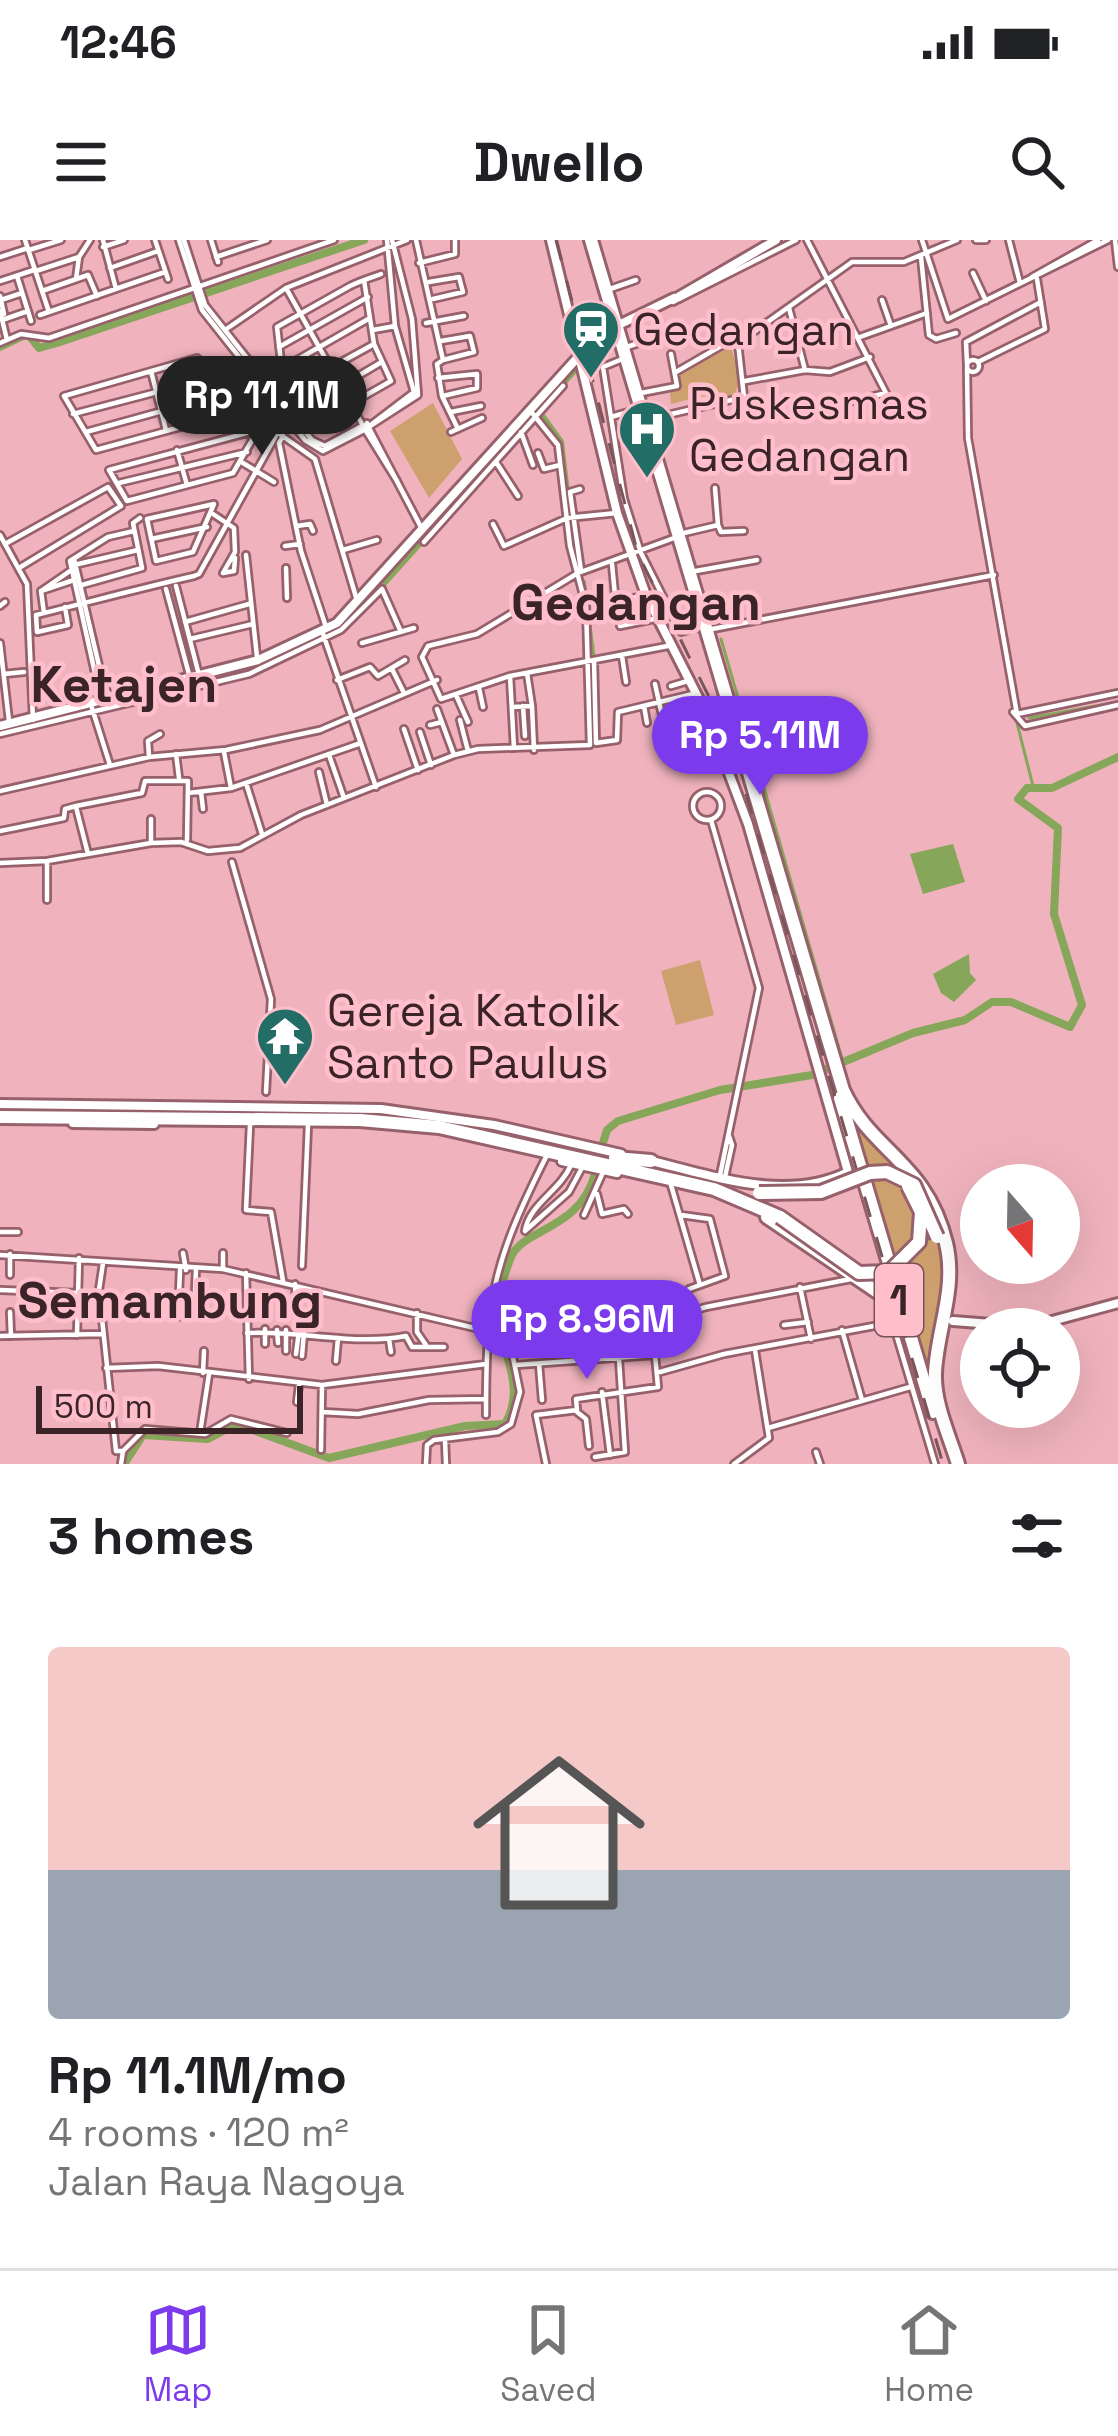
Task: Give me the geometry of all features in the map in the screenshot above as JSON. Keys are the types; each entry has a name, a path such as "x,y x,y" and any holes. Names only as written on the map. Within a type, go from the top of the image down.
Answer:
{"highway":[{"name":"1","path":"588,240 605,290 611,338"},
{"name":"1","path":"588,240 611,338 676,536 828,1067 921,1374 933,1390 954,1464"},
{"name":"1","path":"676,536 703,630"},
{"name":"1","path":"828,1067 867,1127 921,1181 943,1232 950,1285 933,1390"},
{"path":"4,1112 100,1107 405,1115 504,1134 770,1218 885,1297"},
{"path":"4,1112 439,1126 504,1134 547,1153 759,1193 821,1192 870,1173 887,1172 907,1178 921,1193 950,1285 953,1321 933,1390"},
{"path":"674,1184 735,1196 780,1217 859,1273 889,1272 919,1242 921,1212 867,1127 854,1124 850,1135"},
{"path":"593,1160 651,1161"},
{"path":"921,1374 929,1375 936,1366"}],"street":[{"path":"0,257 61,240"},
{"path":"76,279 79,257 90,240"},
{"path":"116,289 103,243 124,240"},
{"path":"40,315 167,275 155,240"},
{"path":"182,240 206,310 320,450"},
{"path":"211,240 217,259 267,240"},
{"path":"0,311 3,341 21,334 49,338 198,293 334,240"},
{"path":"222,331 286,289 390,242 406,240"},
{"path":"416,240 419,263 430,282 427,321 440,341 443,360"},
{"path":"419,263 454,255 455,240"},
{"path":"551,240 576,362 617,513 682,633 995,578"},
{"path":"0,644 9,729 247,669 324,634 378,589 422,529 576,362 776,240"},
{"path":"675,298 703,292 796,240"},
{"path":"807,240 886,393 813,411"},
{"path":"922,240 930,337 956,333"},
{"path":"676,372 728,342 738,343 856,260 896,263 957,240"},
{"path":"976,240 986,240"},
{"path":"1009,240 1020,283"},
{"path":"1035,276 1098,240"},
{"path":"923,252 948,319 1112,240 1118,263"},
{"path":"315,459 320,450 404,403 414,391 409,351 412,323 399,296 390,242"},
{"path":"28,246 50,312"},
{"path":"110,268 158,251"},
{"path":"0,281 79,257"},
{"path":"974,273 986,301"},
{"path":"338,441 319,446 290,416 277,327 381,274"},
{"path":"17,276 32,321"},
{"path":"42,291 89,276 97,296"},
{"path":"969,368 1044,330 1035,276"},
{"path":"430,282 459,277 463,292 432,299"},
{"path":"290,416 312,428 390,383 374,342 368,279"},
{"path":"605,290 636,280"},
{"path":"286,289 422,529"},
{"path":"22,293 0,298 5,321 28,311"},
{"path":"279,347 368,294"},
{"path":"399,296 395,326 409,351"},
{"path":"882,300 891,326"},
{"path":"965,342 1041,302"},
{"path":"789,308 805,370"},
{"path":"860,337 926,313"},
{"path":"412,323 464,316"},
{"path":"281,369 371,317"},
{"path":"360,324 374,342"},
{"path":"373,330 395,326"},
{"path":"440,341 470,336 472,354 437,363 442,396 455,430 482,418"},
{"path":"611,338 656,338"},
{"path":"611,338 603,367 611,401 608,418 646,595 697,693 748,824 828,1067 848,1172 827,1181 782,1186 651,1161"},
{"path":"284,394 374,342"},
{"path":"965,342 977,361"},
{"path":"965,342 968,438 1019,719 1025,726 1118,704"},
{"path":"608,418 638,409 734,402 746,395 738,343"},
{"path":"638,409 677,386 670,354"},
{"path":"745,381 805,370 830,372 870,357"},
{"path":"233,402 248,393 251,398 240,409 98,450 65,394 197,358 217,383 233,402 240,409 248,419"},
{"path":"376,787 324,634 279,443 290,416 380,363"},
{"path":"175,396 217,383 247,364"},
{"path":"151,371 167,432"},
{"path":"438,378 475,371 477,388 442,396"},
{"path":"492,456 563,386"},
{"path":"73,414 157,392"},
{"path":"451,412 481,406"},
{"path":"84,433 162,411"},
{"path":"532,412 557,440 592,661 599,744 617,740 617,713 697,693"},
{"path":"258,430 235,472 127,501 110,468 177,450 258,430"},
{"path":"521,432 533,465"},
{"path":"282,434 315,459 356,610"},
{"path":"64,608 68,625 37,632 34,616 82,603 198,574 282,434"},
{"path":"177,450 187,485"},
{"path":"116,483 247,452"},
{"path":"538,453 544,470 560,465"},
{"path":"492,456 518,496"},
{"path":"242,463 274,483"},
{"path":"424,542 470,481"},
{"path":"5,544 110,488 120,509 19,568"},
{"path":"715,488 721,532 744,531"},
{"path":"570,518 570,492 580,489"},
{"path":"211,503 213,514 207,527 190,554 156,561 147,519 211,503"},
{"path":"493,524 504,546 570,518 617,513"},
{"path":"213,514 230,521"},
{"path":"41,591 142,568 133,522 140,518"},
{"path":"230,521 235,552"},
{"path":"297,526 310,524 313,531"},
{"path":"673,645 510,676 440,699 422,657 428,646 481,632 579,572 612,564 676,536 718,526"},
{"path":"151,539 207,527"},
{"path":"41,591 108,537 134,531"},
{"path":"0,535 27,584 32,725"},
{"path":"343,550 377,540"},
{"path":"285,545 301,544"},
{"path":"73,565 138,550"},
{"path":"246,555 258,660"},
{"path":"690,572 758,560"},
{"path":"612,564 615,595"},
{"path":"73,565 106,698"},
{"path":"286,568 287,598"},
{"path":"176,586 195,676"},
{"path":"166,589 195,676"},
{"path":"378,589 401,632"},
{"path":"41,591 44,613"},
{"path":"629,598 646,595"},
{"path":"185,622 249,604"},
{"path":"620,626 658,618"},
{"path":"190,639 253,624"},
{"path":"362,643 414,628"},
{"path":"92,707 106,698 195,676 247,669 258,660 289,652"},
{"path":"622,656 626,682"},
{"path":"337,680 370,667 377,676 405,660"},
{"path":"392,669 404,693"},
{"path":"4,674 24,672"},
{"path":"526,673 534,750"},
{"path":"510,676 514,750"},
{"path":"671,686 691,680"},
{"path":"0,791 149,757 223,750 320,730 434,681"},
{"path":"655,685 665,729"},
{"path":"478,688 483,707"},
{"path":"1019,719 1118,693"},
{"path":"456,695 468,751"},
{"path":"0,863 47,861 151,842 223,851 454,755 590,745 595,697"},
{"path":"524,706 525,736"},
{"path":"513,707 532,706"},
{"path":"644,706 647,724"},
{"path":"92,707 110,765"},
{"path":"437,709 454,755"},
{"path":"430,725 442,722"},
{"path":"445,730 463,722"},
{"path":"404,729 418,770"},
{"path":"420,732 430,765"},
{"path":"149,757 148,741 160,734"},
{"path":"450,746 466,742"},
{"path":"188,794 231,788 358,743"},
{"path":"223,750 231,788"},
{"path":"175,753 179,778"},
{"path":"329,754 344,798"},
{"path":"319,772 327,806"},
{"path":"0,831 64,818 65,811 76,806 142,794 146,781 179,778 187,780 187,843"},
{"path":"246,783 262,834"},
{"path":"201,792 203,809"},
{"path":"711,820 721,811 721,800 702,793 694,811 711,820 759,988 722,1178"},
{"path":"76,806 88,854"},
{"path":"151,819 151,842"},
{"path":"47,861 47,900"},
{"path":"232,862 271,999 266,1092"},
{"path":"4,1112 250,1125 360,1123 441,1132 547,1153 499,1261 486,1364 486,1415"},
{"path":"250,1125 246,1210 271,1212 283,1281"},
{"path":"302,1266 308,1125"},
{"path":"593,1160 569,1192 524,1231 538,1204 593,1160"},
{"path":"593,1160 603,1214 624,1209 628,1214"},
{"path":"674,1184 700,1285"},
{"path":"584,1215 597,1194"},
{"path":"681,1215 710,1220 725,1275 688,1289"},
{"path":"0,1232 18,1232"},
{"path":"178,1317 184,1253"},
{"path":"223,1253 223,1269"},
{"path":"0,1255 223,1269 283,1281 297,1290 342,1295 489,1331 534,1331 561,1343 598,1340 706,1306 853,1278"},
{"path":"10,1255 10,1275"},
{"path":"77,1336 79,1258"},
{"path":"104,1262 99,1290 121,1464"},
{"path":"194,1316 196,1269"},
{"path":"246,1273 249,1379"},
{"path":"800,1287 811,1339"},
{"path":"0,1290 78,1293"},
{"path":"340,1306 342,1295"},
{"path":"885,1297 935,1464"},
{"path":"953,1321 1030,1327 1118,1303"},
{"path":"10,1312 11,1336"},
{"path":"417,1313 417,1332 426,1346"},
{"path":"784,1325 808,1322"},
{"path":"660,1372 890,1323"},
{"path":"265,1329 265,1344"},
{"path":"247,1333 282,1330 362,1343 407,1336 411,1347 445,1347"},
{"path":"278,1343 282,1330"},
{"path":"282,1330 286,1352"},
{"path":"842,1330 862,1400"},
{"path":"299,1355 302,1332"},
{"path":"426,1464 428,1445 498,1432 511,1424 520,1405 516,1365 506,1333"},
{"path":"0,1336 104,1334"},
{"path":"322,1346 323,1335"},
{"path":"336,1361 338,1338"},
{"path":"389,1339 391,1352"},
{"path":"734,1464 768,1439 754,1349"},
{"path":"200,1433 205,1351"},
{"path":"516,1365 653,1354 660,1372 658,1387 622,1388 575,1399 579,1418 586,1419 589,1447"},
{"path":"595,1457 625,1452 619,1359"},
{"path":"108,1368 158,1366 322,1384 486,1364"},
{"path":"539,1364 542,1400"},
{"path":"297,1402 298,1384"},
{"path":"321,1450 322,1384"},
{"path":"768,1428 910,1387"},
{"path":"602,1392 610,1455"},
{"path":"322,1412 358,1414 429,1400 486,1399"},
{"path":"546,1464 536,1415 577,1410"},
{"path":"120,1452 138,1432 153,1427 200,1433 235,1419 286,1433"},
{"path":"446,1438 446,1464"},
{"path":"816,1452 820,1464"}],"shaded area":[{"path":"731,346 742,386 736,389 738,398 714,405 711,394 671,404 670,391 680,389 679,376"},
{"path":"433,403 462,459 429,498 390,431"},
{"path":"953,844 965,882 923,894 910,854"},
{"path":"969,954 970,973 976,980 954,1002 941,993 933,974"},
{"path":"700,960 714,1015 676,1025 661,971"},
{"path":"857,1125 919,1195 941,1256 945,1277 926,1372"}],"waterway":[{"path":"31,338 39,348 57,343 364,240"},
{"path":"0,347 23,336"},
{"path":"338,626 374,593 597,344"},
{"path":"539,413 560,442 573,551"},
{"path":"582,583 593,668"},
{"path":"72,715 258,665 325,632"},
{"path":"721,639 843,1062"},
{"path":"1029,718 1118,702"},
{"path":"1017,723 1033,786"},
{"path":"602,1146 607,1130 618,1121 720,1090 812,1075 913,1033 965,1020 992,1002 1011,1002 1070,1027 1082,1005 1054,914 1058,828 1018,799 1027,788 1052,788 1118,757"},
{"path":"124,1464 143,1435 208,1439 236,1424 329,1458 465,1426 505,1424 514,1390 498,1308 509,1263 519,1246 578,1206 595,1174"}],"tunnel":[{"path":"421,321 425,320"}],"railway":[{"path":"556,240 638,554 722,723 740,773 943,1464"}],"place":[{"name":"Gedangan","path":"591,380"},
{"name":"Puskesmas Gedangan","path":"647,480"},
{"name":"Gereja Katolik Santo Paulus","path":"285,1087"}],"district":[{"name":"Gedangan","path":"636,602"},
{"name":"Ketajen","path":"124,684"},
{"name":"Semambung","path":"170,1300"}]}
